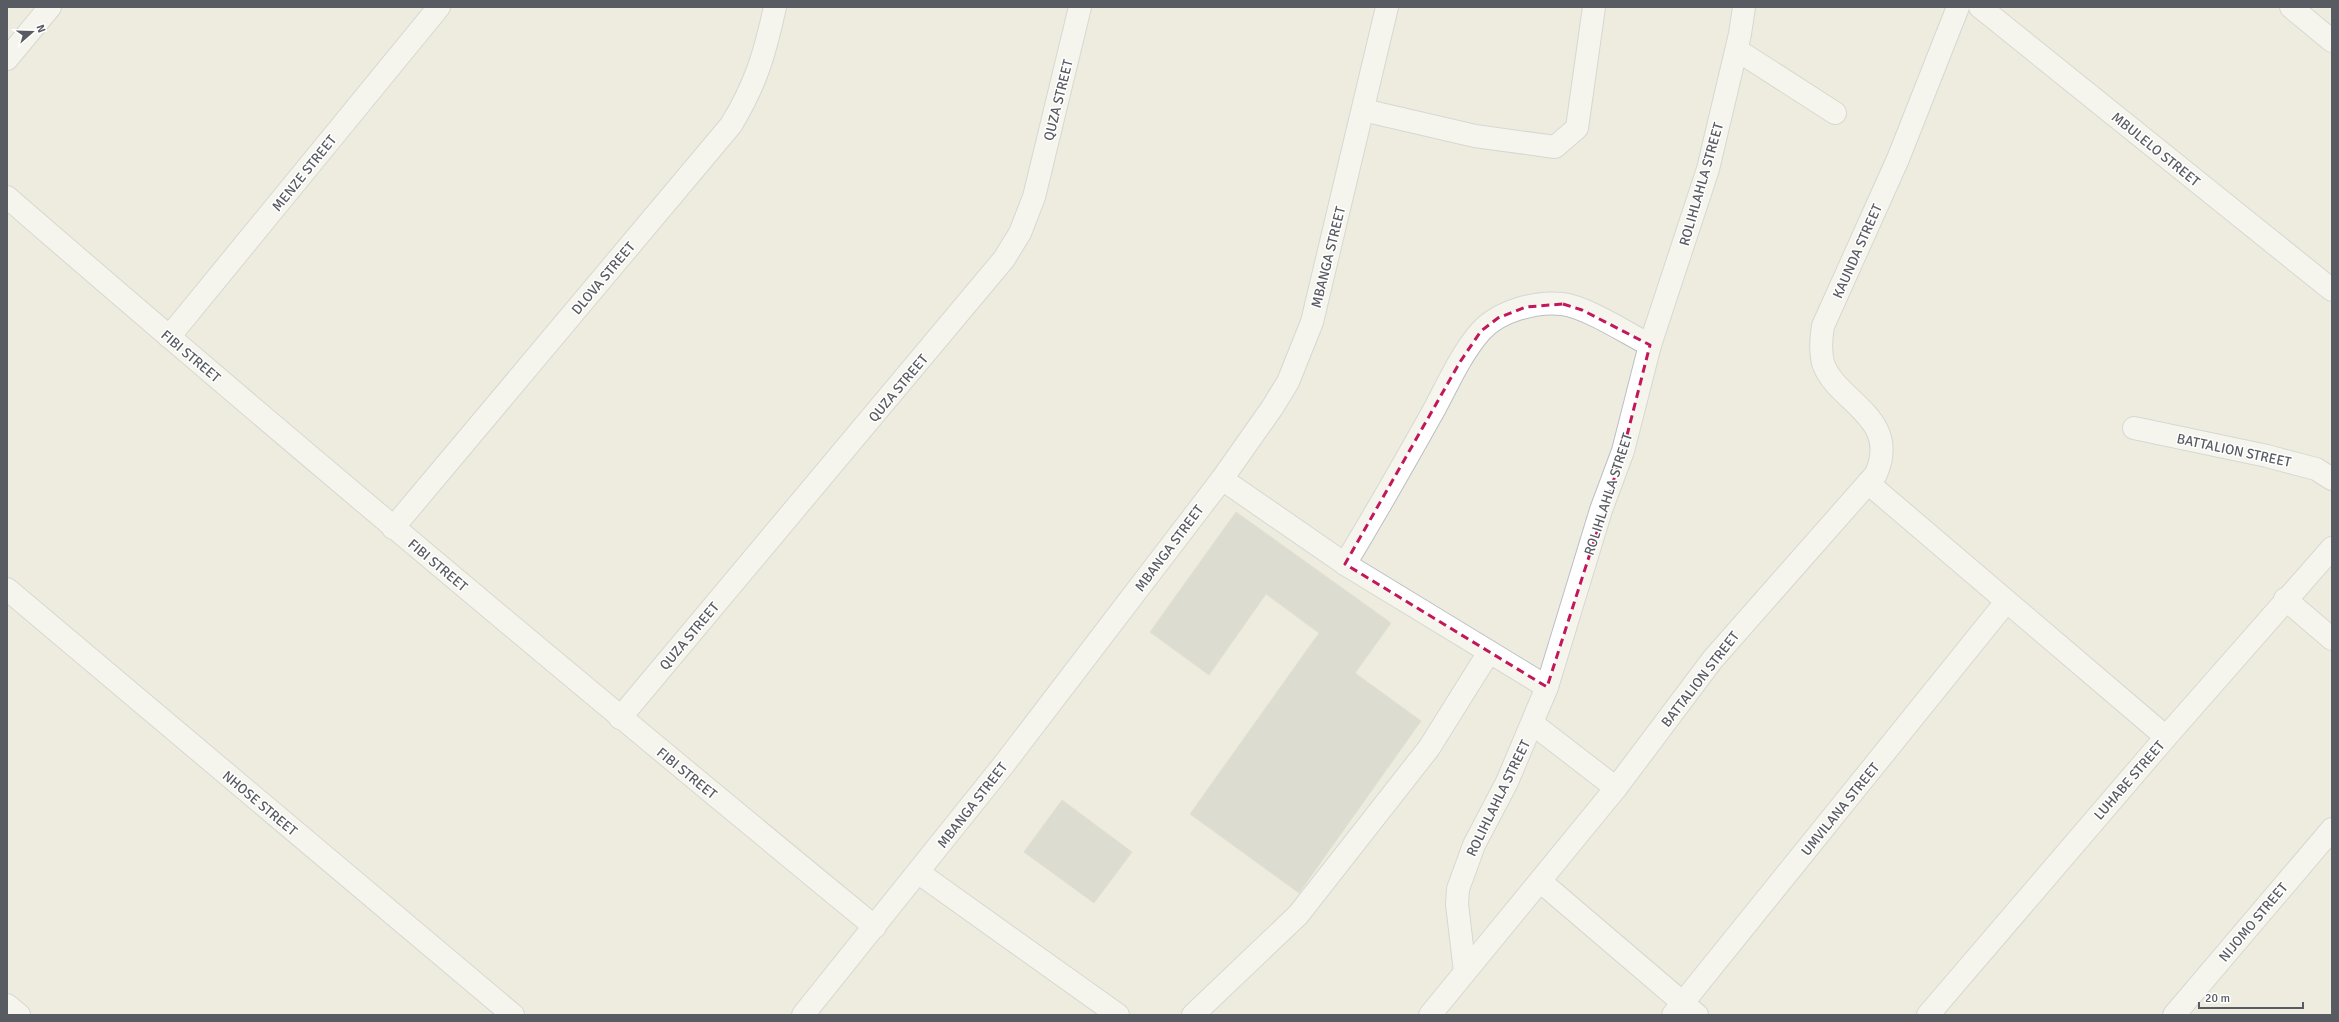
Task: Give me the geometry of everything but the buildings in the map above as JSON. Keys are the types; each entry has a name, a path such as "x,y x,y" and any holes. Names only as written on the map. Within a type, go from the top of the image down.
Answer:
{"street":[{"path":"7,59 50,7"},
{"name":"MENZE STREET","path":"169,337 438,7"},
{"name":"DLOVA STREET","path":"393,528 731,125 748,98 761,66 775,7"},
{"name":"QUZA STREET","path":"620,718 1004,259 1020,233 1034,197 1080,7"},
{"name":"MBANGA STREET","path":"803,1015 919,873 1005,763 1222,479 1272,408 1288,382 1312,322 1387,7"},
{"path":"1363,110 1475,136 1555,147 1577,128 1594,7"},
{"name":"ROLIHLAHLA STREET","path":"1464,972 1457,904 1458,889 1474,845 1507,782 1533,724 1547,687 1601,510 1623,451 1650,345 1708,169 1736,50 1744,7"},
{"name":"KAUNDA STREET","path":"1868,484 1880,465 1881,450 1878,434 1861,406 1839,386 1824,364 1821,352 1824,326 1898,159 1958,7"},
{"name":"MBULELO STREET","path":"1980,7 2332,290"},
{"path":"2291,7 2332,41"},
{"path":"1736,50 1835,113"},
{"name":"FIBI STREET","path":"7,197 393,528 620,718 875,927"},
{"path":"1345,564 1389,490 1460,362 1481,331 1498,318 1526,307 1563,304 1582,310 1650,345"},
{"name":"BATTALION STREET","path":"2134,428 2267,456 2316,469 2332,479"},
{"path":"1222,479 1345,564 1547,687"},
{"path":"1868,484 2166,737"},
{"name":"BATTALION STREET","path":"1540,881 1616,788 1713,659 1868,484"},
{"name":"LUHABE STREET","path":"1928,1015 2285,599 2332,548"},
{"name":"NHOSE STREET","path":"7,589 513,1015"},
{"path":"2285,599 2332,639"},
{"name":"UMVILANA STREET","path":"1684,1011 2006,602"},
{"path":"1192,1015 1298,915 1428,748 1489,652"},
{"path":"1533,724 1616,788"},
{"name":"NIJOMO STREET","path":"2174,1015 2332,829"},
{"path":"919,873 1118,1015"},
{"path":"1430,1015 1540,881 1684,1011"},
{"path":"7,1005 19,1015"}],"highlighted area":[{"path":"1563,304 1582,310 1650,345 1623,451 1547,687 1345,564 1460,362 1481,331 1498,318 1526,307"}]}
